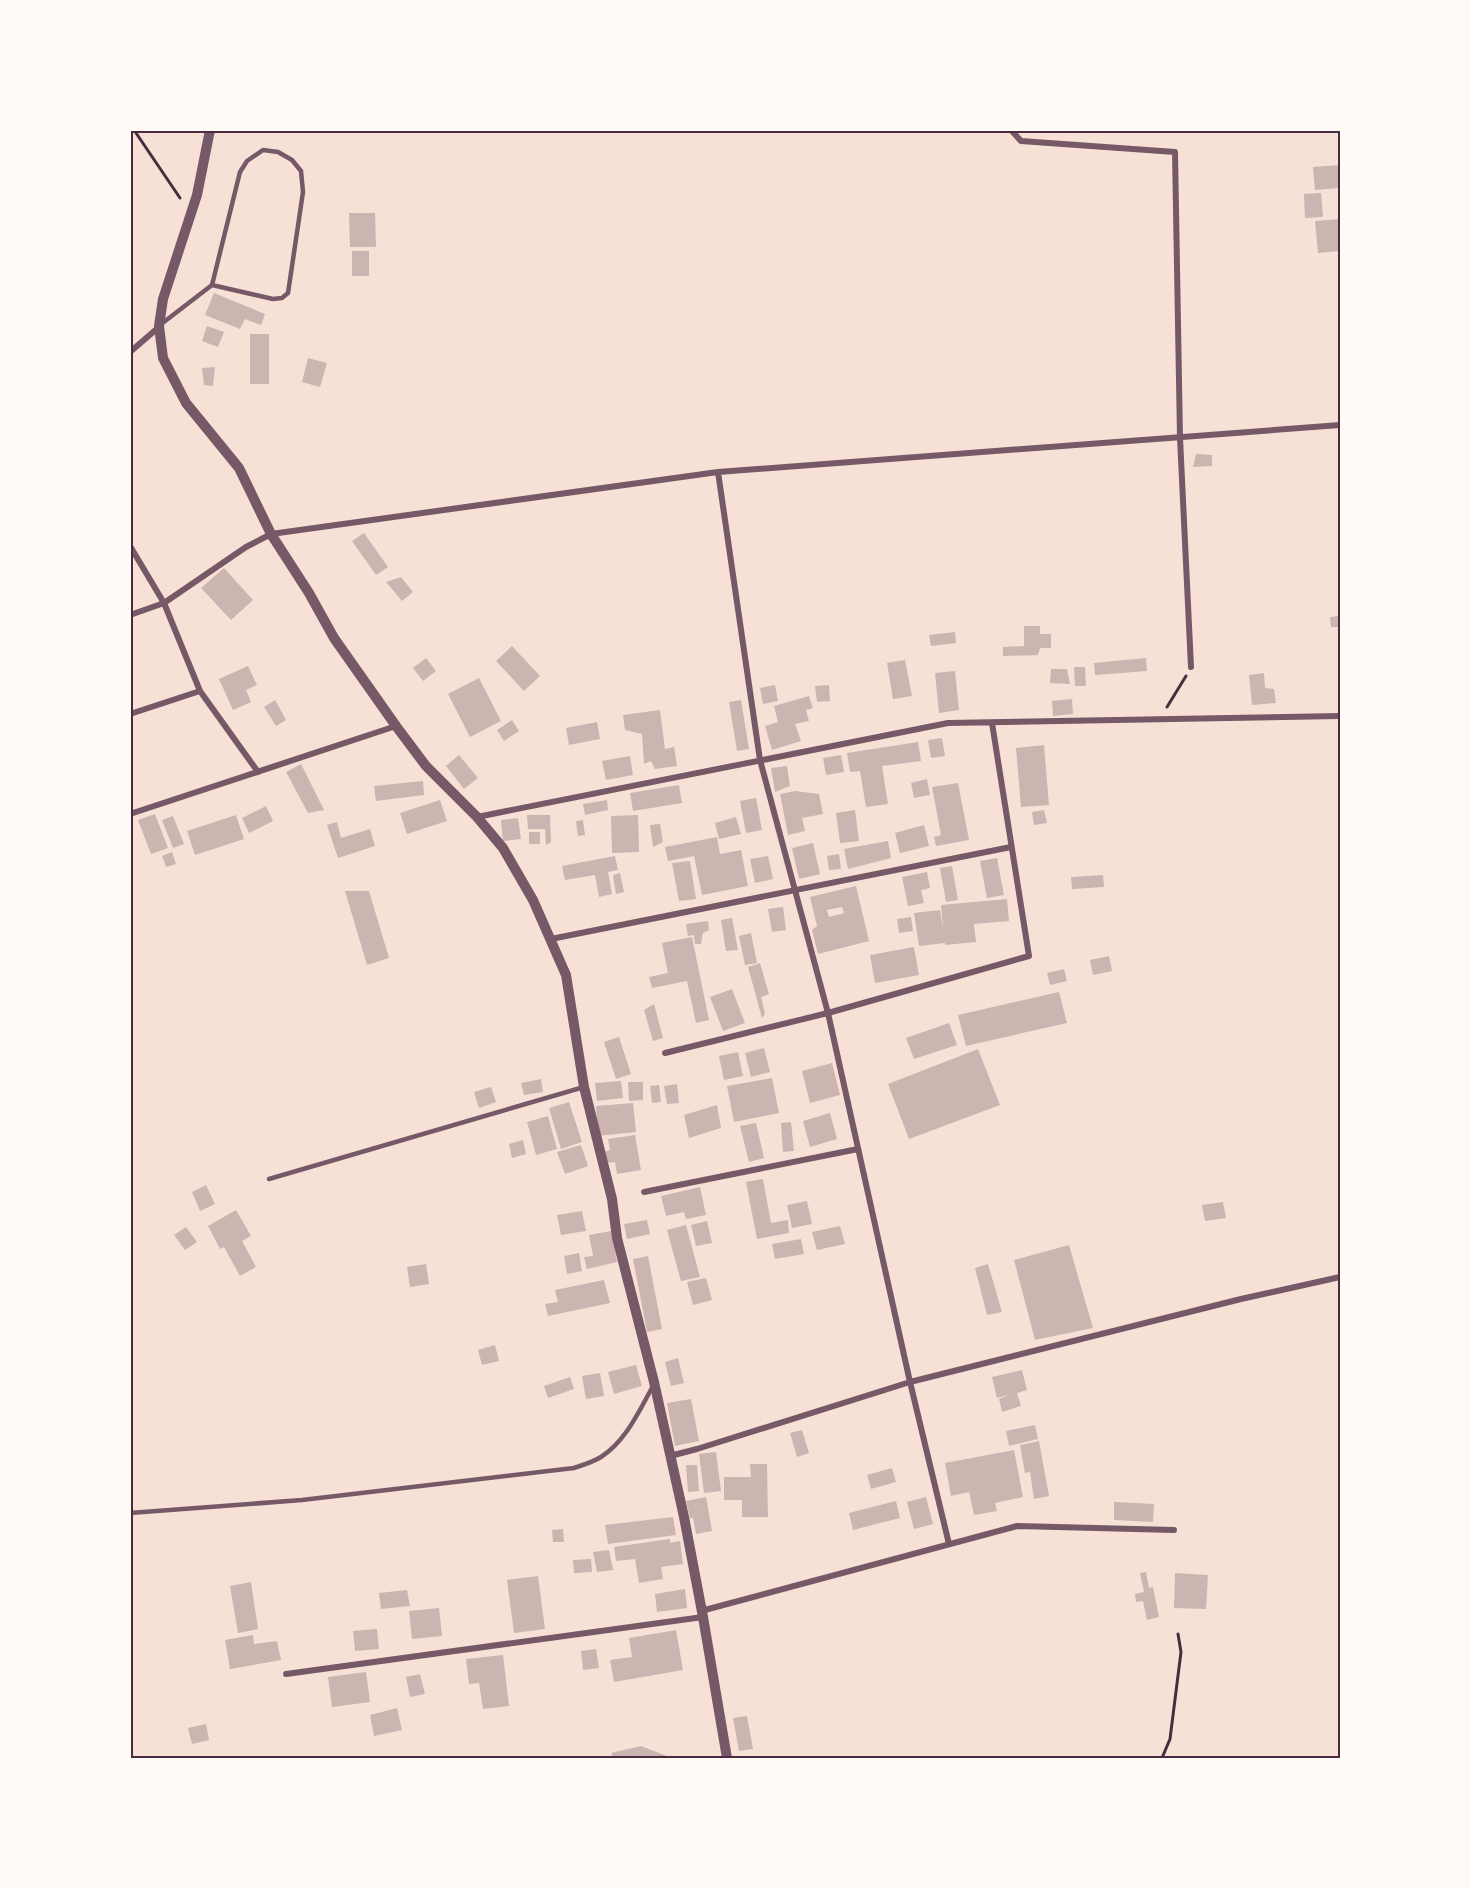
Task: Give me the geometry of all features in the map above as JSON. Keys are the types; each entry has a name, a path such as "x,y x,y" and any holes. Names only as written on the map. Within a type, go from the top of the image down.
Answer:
{"street":[{"path":"210,130 197,195 163,299 159,326 163,358 186,403 239,468 271,534 309,593 334,638 426,766 477,817 503,848 533,900 566,975 584,1087 612,1199 617,1238 654,1382 684,1517 727,1758"},
{"path":"1011,130 1022,141 1175,153 1180,438 1191,667"},
{"path":"130,352 159,326"},
{"path":"130,615 164,603 246,547 271,534 718,472 1341,425"},
{"path":"718,472 760,760 828,1013 910,1382 949,1544"},
{"path":"130,546 164,603 200,691 258,772"},
{"path":"130,714 200,691"},
{"path":"477,817 948,723 1341,716"},
{"path":"665,1053 828,1013 1029,956 992,723"},
{"path":"130,814 396,726"},
{"path":"551,939 1011,848"},
{"path":"644,1192 858,1149"},
{"path":"670,1456 910,1382 1240,1299 1341,1277"},
{"path":"286,1674 702,1614 1017,1526 1174,1530"}],"lane":[{"path":"159,326 212,285 240,172 247,161 263,150 278,152 292,160 301,171 303,192 288,293 282,298 273,299 212,285"},
{"path":"269,1179 584,1087"},
{"path":"130,1513 302,1500 574,1468 600,1457 622,1438 639,1413 654,1382"}],"path":[{"path":"132,131 191,213"},
{"path":"1160,719 1191,667"},
{"path":"1162,1758 1170,1739 1181,1652 1178,1634"}],"building":[{"path":"1340,165 1340,188 1315,190 1313,167"},
{"path":"1321,193 1323,217 1305,218 1304,194"},
{"path":"349,213 375,213 376,247 350,247"},
{"path":"1340,219 1340,251 1318,253 1315,221"},
{"path":"352,251 369,251 369,276 352,276"},
{"path":"214,293 265,314 261,325 245,319 240,329 205,315"},
{"path":"207,326 224,332 218,347 202,341"},
{"path":"250,334 269,334 269,384 250,384"},
{"path":"308,358 327,363 320,387 302,382"},
{"path":"215,367 213,386 204,385 202,368"},
{"path":"1196,454 1212,455 1212,466 1193,467"},
{"path":"364,533 388,567 376,575 352,541"},
{"path":"224,568 253,600 231,620 201,588"},
{"path":"401,577 413,592 402,601 386,582"},
{"path":"1340,616 1340,627 1331,627 1330,617"},
{"path":"1024,626 1040,626 1040,634 1051,634 1051,648 1040,648 1038,655 1003,656 1003,647 1024,646"},
{"path":"955,632 956,643 931,646 929,635"},
{"path":"512,646 540,676 524,691 496,661"},
{"path":"426,658 436,671 423,681 413,668"},
{"path":"1146,658 1147,671 1095,675 1094,663"},
{"path":"905,660 912,696 893,699 887,663"},
{"path":"248,666 257,685 246,690 251,702 233,710 219,679"},
{"path":"1074,667 1085,667 1086,686 1075,686"},
{"path":"1051,669 1067,669 1070,684 1050,683"},
{"path":"955,671 959,710 939,713 935,673"},
{"path":"1264,673 1265,688 1274,689 1276,703 1252,705 1249,675"},
{"path":"479,678 501,721 470,737 448,694"},
{"path":"775,685 778,701 763,704 760,688"},
{"path":"829,685 830,701 817,702 815,686"},
{"path":"809,696 813,708 806,710 809,721 795,724 801,741 772,750 765,726 778,722 774,706"},
{"path":"1072,699 1073,714 1053,716 1052,701"},
{"path":"275,700 286,720 276,726 264,707"},
{"path":"741,700 749,749 737,751 729,702"},
{"path":"660,710 665,749 674,747 677,766 655,769 651,761 644,764 642,734 625,730 623,715"},
{"path":"512,720 519,731 504,741 497,730"},
{"path":"597,722 600,739 569,745 566,728"},
{"path":"942,738 945,756 931,758 928,740"},
{"path":"918,742 921,761 882,766 888,804 866,807 860,771 850,772 847,753"},
{"path":"1044,745 1049,805 1021,807 1016,748"},
{"path":"459,755 478,778 464,789 446,766"},
{"path":"841,755 844,772 826,775 823,758"},
{"path":"630,756 633,775 606,780 602,761"},
{"path":"301,764 324,810 308,813 286,772"},
{"path":"787,766 790,786 775,792 771,768"},
{"path":"927,779 930,795 914,798 911,783"},
{"path":"423,781 424,795 376,801 374,786"},
{"path":"958,783 969,840 936,846 934,837 941,835 932,787"},
{"path":"679,785 682,803 633,811 630,793"},
{"path":"795,791 819,794 823,814 802,818 805,831 788,835 780,794"},
{"path":"756,798 762,830 746,833 740,801"},
{"path":"440,800 447,821 407,834 400,813"},
{"path":"607,800 608,810 585,815 583,804"},
{"path":"266,806 273,821 249,833 242,818"},
{"path":"855,810 859,841 840,843 836,813"},
{"path":"1044,810 1047,823 1034,825 1032,812"},
{"path":"155,814 168,848 151,854 138,820"},
{"path":"236,815 244,839 195,855 187,831"},
{"path":"527,815 550,815 551,842 546,845 545,829 528,829"},
{"path":"638,815 639,852 612,853 611,816"},
{"path":"173,816 184,844 173,848 162,820"},
{"path":"736,817 741,834 719,839 715,823"},
{"path":"518,818 521,839 503,841 501,820"},
{"path":"583,820 585,835 578,836 576,821"},
{"path":"337,822 341,838 370,829 375,846 338,858 327,825"},
{"path":"660,824 663,842 653,847 650,825"},
{"path":"924,825 929,846 900,853 895,833"},
{"path":"529,832 540,832 540,844 529,844"},
{"path":"717,837 720,854 741,850 748,886 702,895 694,856 668,861 665,847"},
{"path":"888,841 891,858 848,869 844,849"},
{"path":"813,843 820,874 799,879 792,848"},
{"path":"172,852 176,864 166,867 162,856"},
{"path":"839,854 841,869 829,870 827,856"},
{"path":"615,856 618,870 608,872 612,894 599,897 595,875 565,880 562,866"},
{"path":"768,856 773,879 755,883 750,859"},
{"path":"997,858 1004,895 987,898 980,861"},
{"path":"690,861 696,899 679,901 672,863"},
{"path":"952,866 958,900 946,902 940,868"},
{"path":"927,872 930,888 921,890 924,903 908,906 902,877"},
{"path":"620,873 624,892 616,894 613,875"},
{"path":"1103,875 1104,887 1072,889 1071,877"},
{"path":"856,886 869,941 818,954 812,930 817,926 810,897","holes":["842,907 844,913 829,917 827,910"]},
{"path":"345,891 369,891 389,958 367,965"},
{"path":"1007,899 1009,921 974,924 976,942 919,946 914,913 940,910 943,929 941,905"},
{"path":"783,907 786,930 772,932 768,909"},
{"path":"911,917 913,931 899,933 897,919"},
{"path":"732,918 738,950 726,951 721,920"},
{"path":"708,921 709,930 703,933 701,944 695,944 694,935 688,936 686,924"},
{"path":"751,933 757,963 745,965 739,936"},
{"path":"692,937 709,1020 696,1023 687,981 652,988 649,977 668,973 662,943"},
{"path":"914,947 919,975 875,983 870,955"},
{"path":"1109,956 1112,971 1093,975 1090,960"},
{"path":"760,963 769,994 761,997 765,1014 762,1018 748,967"},
{"path":"1064,969 1067,981 1050,985 1047,973"},
{"path":"732,989 745,1023 723,1031 710,997"},
{"path":"1059,992 1067,1023 966,1046 958,1015"},
{"path":"654,1004 663,1038 653,1041 644,1010"},
{"path":"949,1023 957,1045 914,1059 906,1038"},
{"path":"619,1037 631,1074 616,1079 604,1042"},
{"path":"764,1048 770,1072 751,1077 745,1053"},
{"path":"978,1049 1000,1105 909,1139 888,1084"},
{"path":"738,1052 743,1076 724,1080 719,1056"},
{"path":"832,1063 840,1095 810,1103 802,1071"},
{"path":"772,1078 779,1113 734,1122 727,1086"},
{"path":"541,1079 543,1092 524,1095 521,1083"},
{"path":"621,1081 623,1098 597,1101 595,1083"},
{"path":"628,1082 643,1082 643,1100 629,1101"},
{"path":"677,1084 679,1103 667,1104 664,1086"},
{"path":"659,1085 661,1102 652,1103 650,1086"},
{"path":"491,1087 496,1102 479,1108 474,1092"},
{"path":"569,1102 582,1142 561,1149 549,1108"},
{"path":"633,1103 636,1132 598,1136 596,1106"},
{"path":"717,1105 721,1128 689,1138 684,1115"},
{"path":"830,1113 837,1139 810,1147 803,1121"},
{"path":"548,1116 557,1149 536,1155 527,1122"},
{"path":"791,1122 794,1151 783,1152 781,1123"},
{"path":"756,1123 764,1158 749,1162 740,1126"},
{"path":"635,1135 641,1170 617,1174 615,1162 606,1163 604,1152 610,1150 608,1139"},
{"path":"523,1140 526,1154 512,1158 509,1144"},
{"path":"581,1145 588,1166 565,1174 557,1152"},
{"path":"763,1179 771,1223 788,1220 789,1233 757,1239 746,1182"},
{"path":"206,1185 215,1204 200,1211 192,1192"},
{"path":"700,1187 706,1215 686,1219 684,1212 666,1216 661,1196"},
{"path":"807,1201 812,1224 792,1228 787,1205"},
{"path":"1223,1202 1226,1218 1205,1221 1202,1205"},
{"path":"236,1210 251,1236 242,1241 256,1267 240,1276 224,1247 220,1249 208,1226"},
{"path":"582,1211 586,1231 561,1235 557,1215"},
{"path":"647,1220 650,1234 627,1239 624,1224"},
{"path":"707,1221 712,1243 696,1246 691,1225"},
{"path":"686,1225 700,1277 681,1281 667,1230"},
{"path":"840,1226 845,1244 817,1250 812,1232"},
{"path":"186,1227 197,1242 185,1250 174,1235"},
{"path":"611,1231 617,1262 587,1269 584,1257 593,1256 589,1235"},
{"path":"801,1239 804,1254 775,1259 772,1244"},
{"path":"1069,1245 1093,1328 1035,1340 1014,1260"},
{"path":"579,1253 582,1271 567,1274 564,1256"},
{"path":"648,1256 662,1329 647,1332 633,1259"},
{"path":"426,1264 429,1284 410,1287 407,1267"},
{"path":"988,1264 1002,1312 987,1315 975,1268"},
{"path":"706,1278 712,1300 693,1305 687,1282"},
{"path":"604,1280 610,1303 548,1316 545,1304 558,1302 555,1290"},
{"path":"495,1345 499,1361 482,1365 478,1350"},
{"path":"678,1358 684,1383 671,1386 665,1362"},
{"path":"636,1365 642,1386 614,1394 608,1372"},
{"path":"1022,1370 1027,1390 1017,1393 1021,1406 1002,1412 999,1399 1008,1395 997,1398 992,1377"},
{"path":"600,1373 604,1396 586,1399 582,1376"},
{"path":"570,1377 574,1389 548,1398 544,1386"},
{"path":"691,1399 699,1441 675,1446 667,1403"},
{"path":"1035,1425 1038,1439 1009,1446 1006,1431"},
{"path":"802,1430 809,1453 797,1457 790,1433"},
{"path":"1039,1441 1049,1496 1034,1499 1030,1472 1025,1473 1020,1445"},
{"path":"1014,1450 1023,1497 995,1503 997,1511 974,1515 969,1492 951,1496 945,1463"},
{"path":"716,1452 721,1491 704,1493 699,1454"},
{"path":"750,1464 767,1464 768,1517 742,1517 742,1500 724,1500 724,1477 751,1477"},
{"path":"686,1465 697,1465 699,1491 688,1492"},
{"path":"892,1468 896,1482 871,1489 867,1475"},
{"path":"706,1497 712,1531 696,1534 686,1501"},
{"path":"926,1497 933,1524 914,1529 907,1502"},
{"path":"896,1501 900,1518 853,1530 849,1513"},
{"path":"1114,1502 1154,1504 1153,1522 1114,1520"},
{"path":"673,1517 676,1535 608,1544 605,1525"},
{"path":"563,1529 564,1542 553,1542 552,1530"},
{"path":"670,1539 670,1543 680,1541 683,1564 661,1567 663,1579 639,1583 635,1559 616,1561 614,1547"},
{"path":"609,1550 613,1570 597,1572 593,1552"},
{"path":"591,1559 592,1572 574,1573 573,1560"},
{"path":"1146,1572 1149,1588 1153,1587 1159,1617 1147,1620 1143,1601 1136,1602 1135,1594 1144,1592 1140,1573"},
{"path":"1175,1573 1208,1575 1206,1609 1174,1608"},
{"path":"538,1576 545,1629 514,1633 507,1580"},
{"path":"251,1582 258,1629 238,1633 230,1586"},
{"path":"685,1589 687,1608 657,1612 655,1594"},
{"path":"407,1590 410,1606 381,1609 379,1593"},
{"path":"439,1608 442,1636 412,1639 409,1611"},
{"path":"377,1629 379,1649 355,1651 353,1631"},
{"path":"676,1630 683,1670 614,1682 610,1660 632,1657 629,1638"},
{"path":"253,1635 254,1644 277,1641 281,1660 230,1669 225,1640"},
{"path":"596,1649 599,1668 583,1670 581,1651"},
{"path":"503,1655 509,1706 483,1709 479,1683 469,1684 466,1659"},
{"path":"366,1672 370,1702 332,1707 328,1677"},
{"path":"420,1674 425,1694 410,1697 406,1677"},
{"path":"397,1708 402,1730 374,1736 370,1715"},
{"path":"747,1716 753,1749 739,1751 733,1718"},
{"path":"206,1724 209,1740 192,1744 188,1728"},
{"path":"641,1746 672,1758 613,1758 611,1753"}]}
